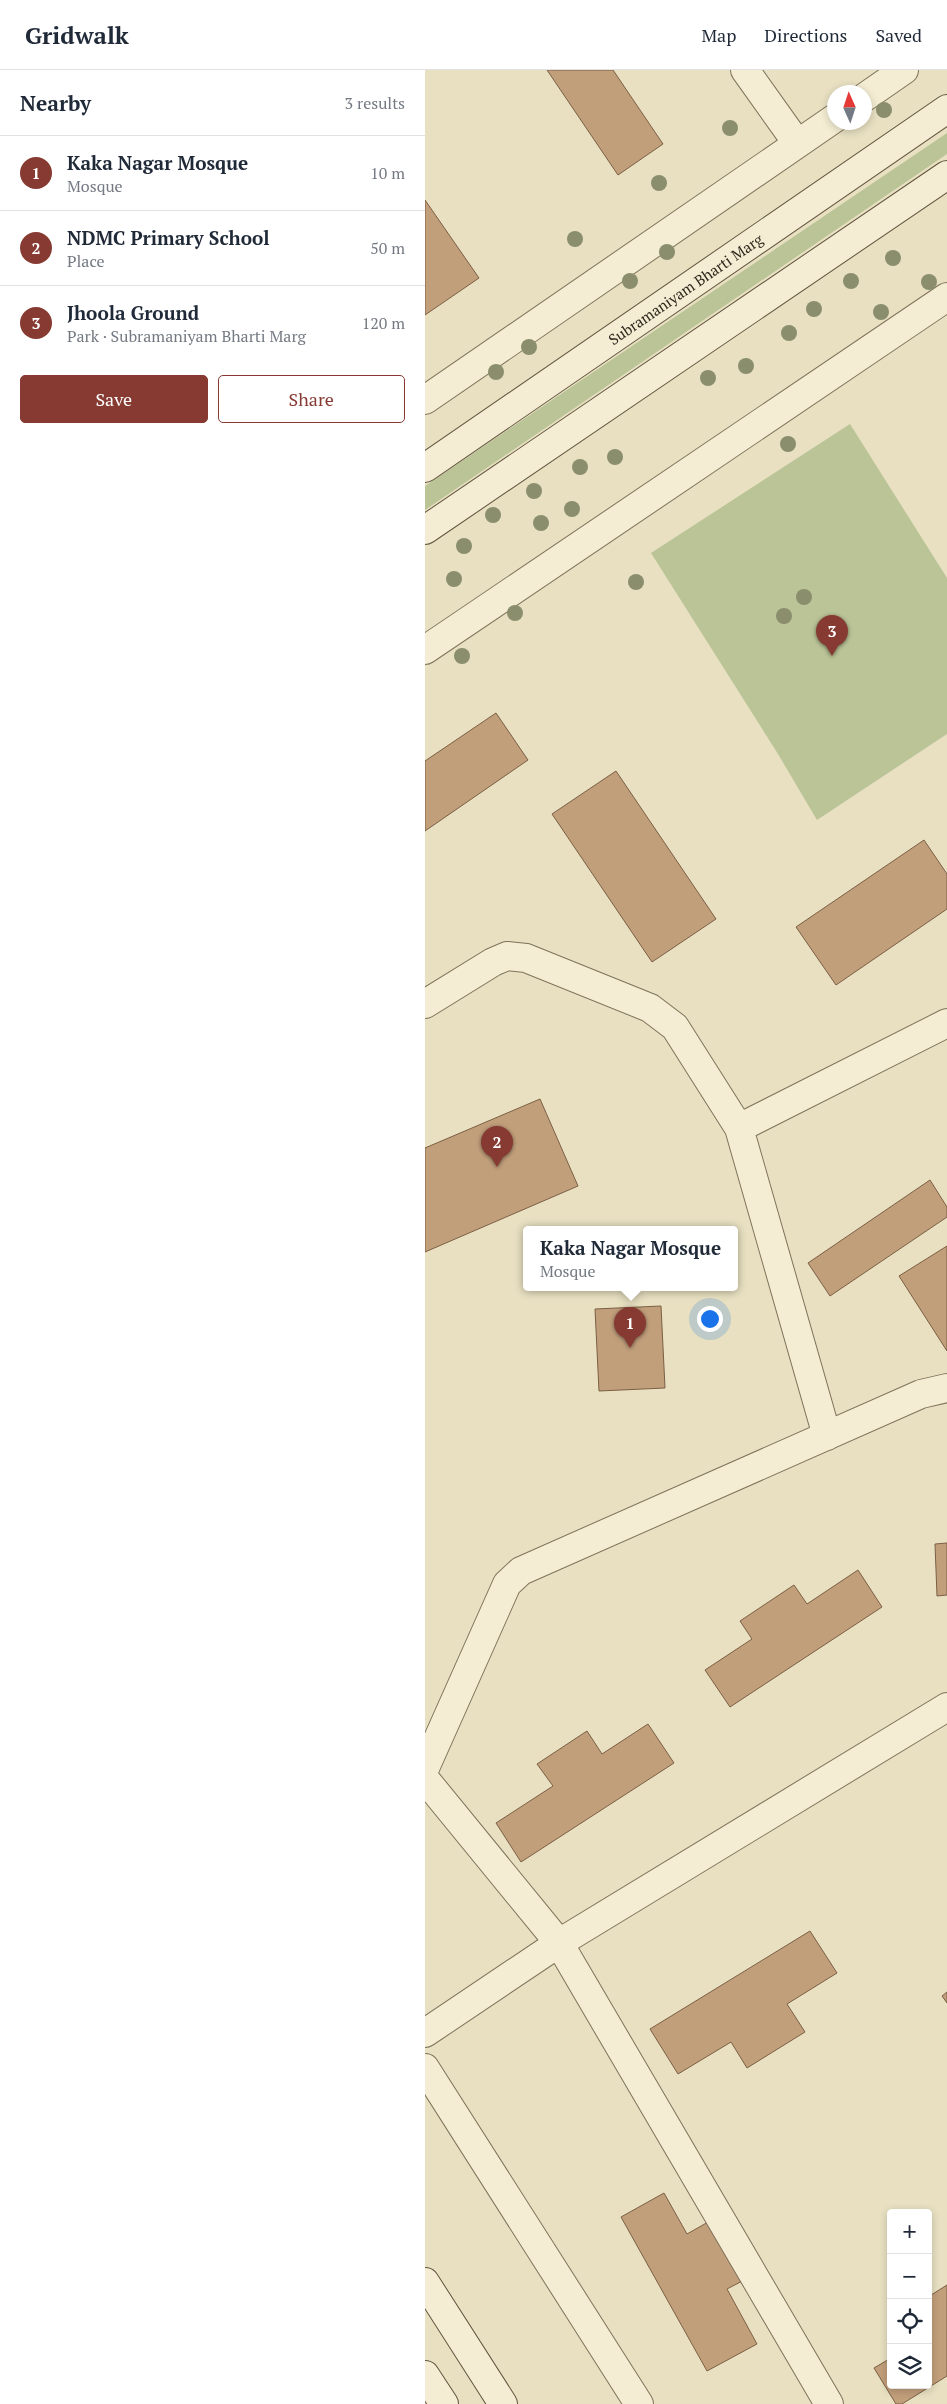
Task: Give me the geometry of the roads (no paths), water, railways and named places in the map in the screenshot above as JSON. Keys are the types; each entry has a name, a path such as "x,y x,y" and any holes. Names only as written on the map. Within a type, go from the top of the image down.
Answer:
{"street":[{"path":"745,70 797,143"},
{"path":"872,92 904,70"},
{"name":"Subramaniyam Bharti Marg","path":"425,468 947,109"},
{"path":"425,400 827,123"},
{"path":"425,530 947,175"},
{"path":"425,650 947,297"},
{"path":"425,1004 493,962 507,956 526,958 650,1008 675,1027 739,1128 827,1436"},
{"path":"739,1128 947,1023"},
{"path":"425,1768 507,1584 521,1571 921,1394 947,1388"},
{"path":"425,2033 559,1943 946,1709"},
{"path":"425,1779 559,1943 829,2404"},
{"path":"425,2068 639,2404"},
{"path":"425,2282 503,2404"},
{"path":"425,2375 444,2404"}],"place":[{"name":"Jhoola Ground","path":"832,656"},
{"name":"NDMC Primary School","path":"497,1167"},
{"name":"Kaka Nagar Mosque","path":"630,1348"}]}
